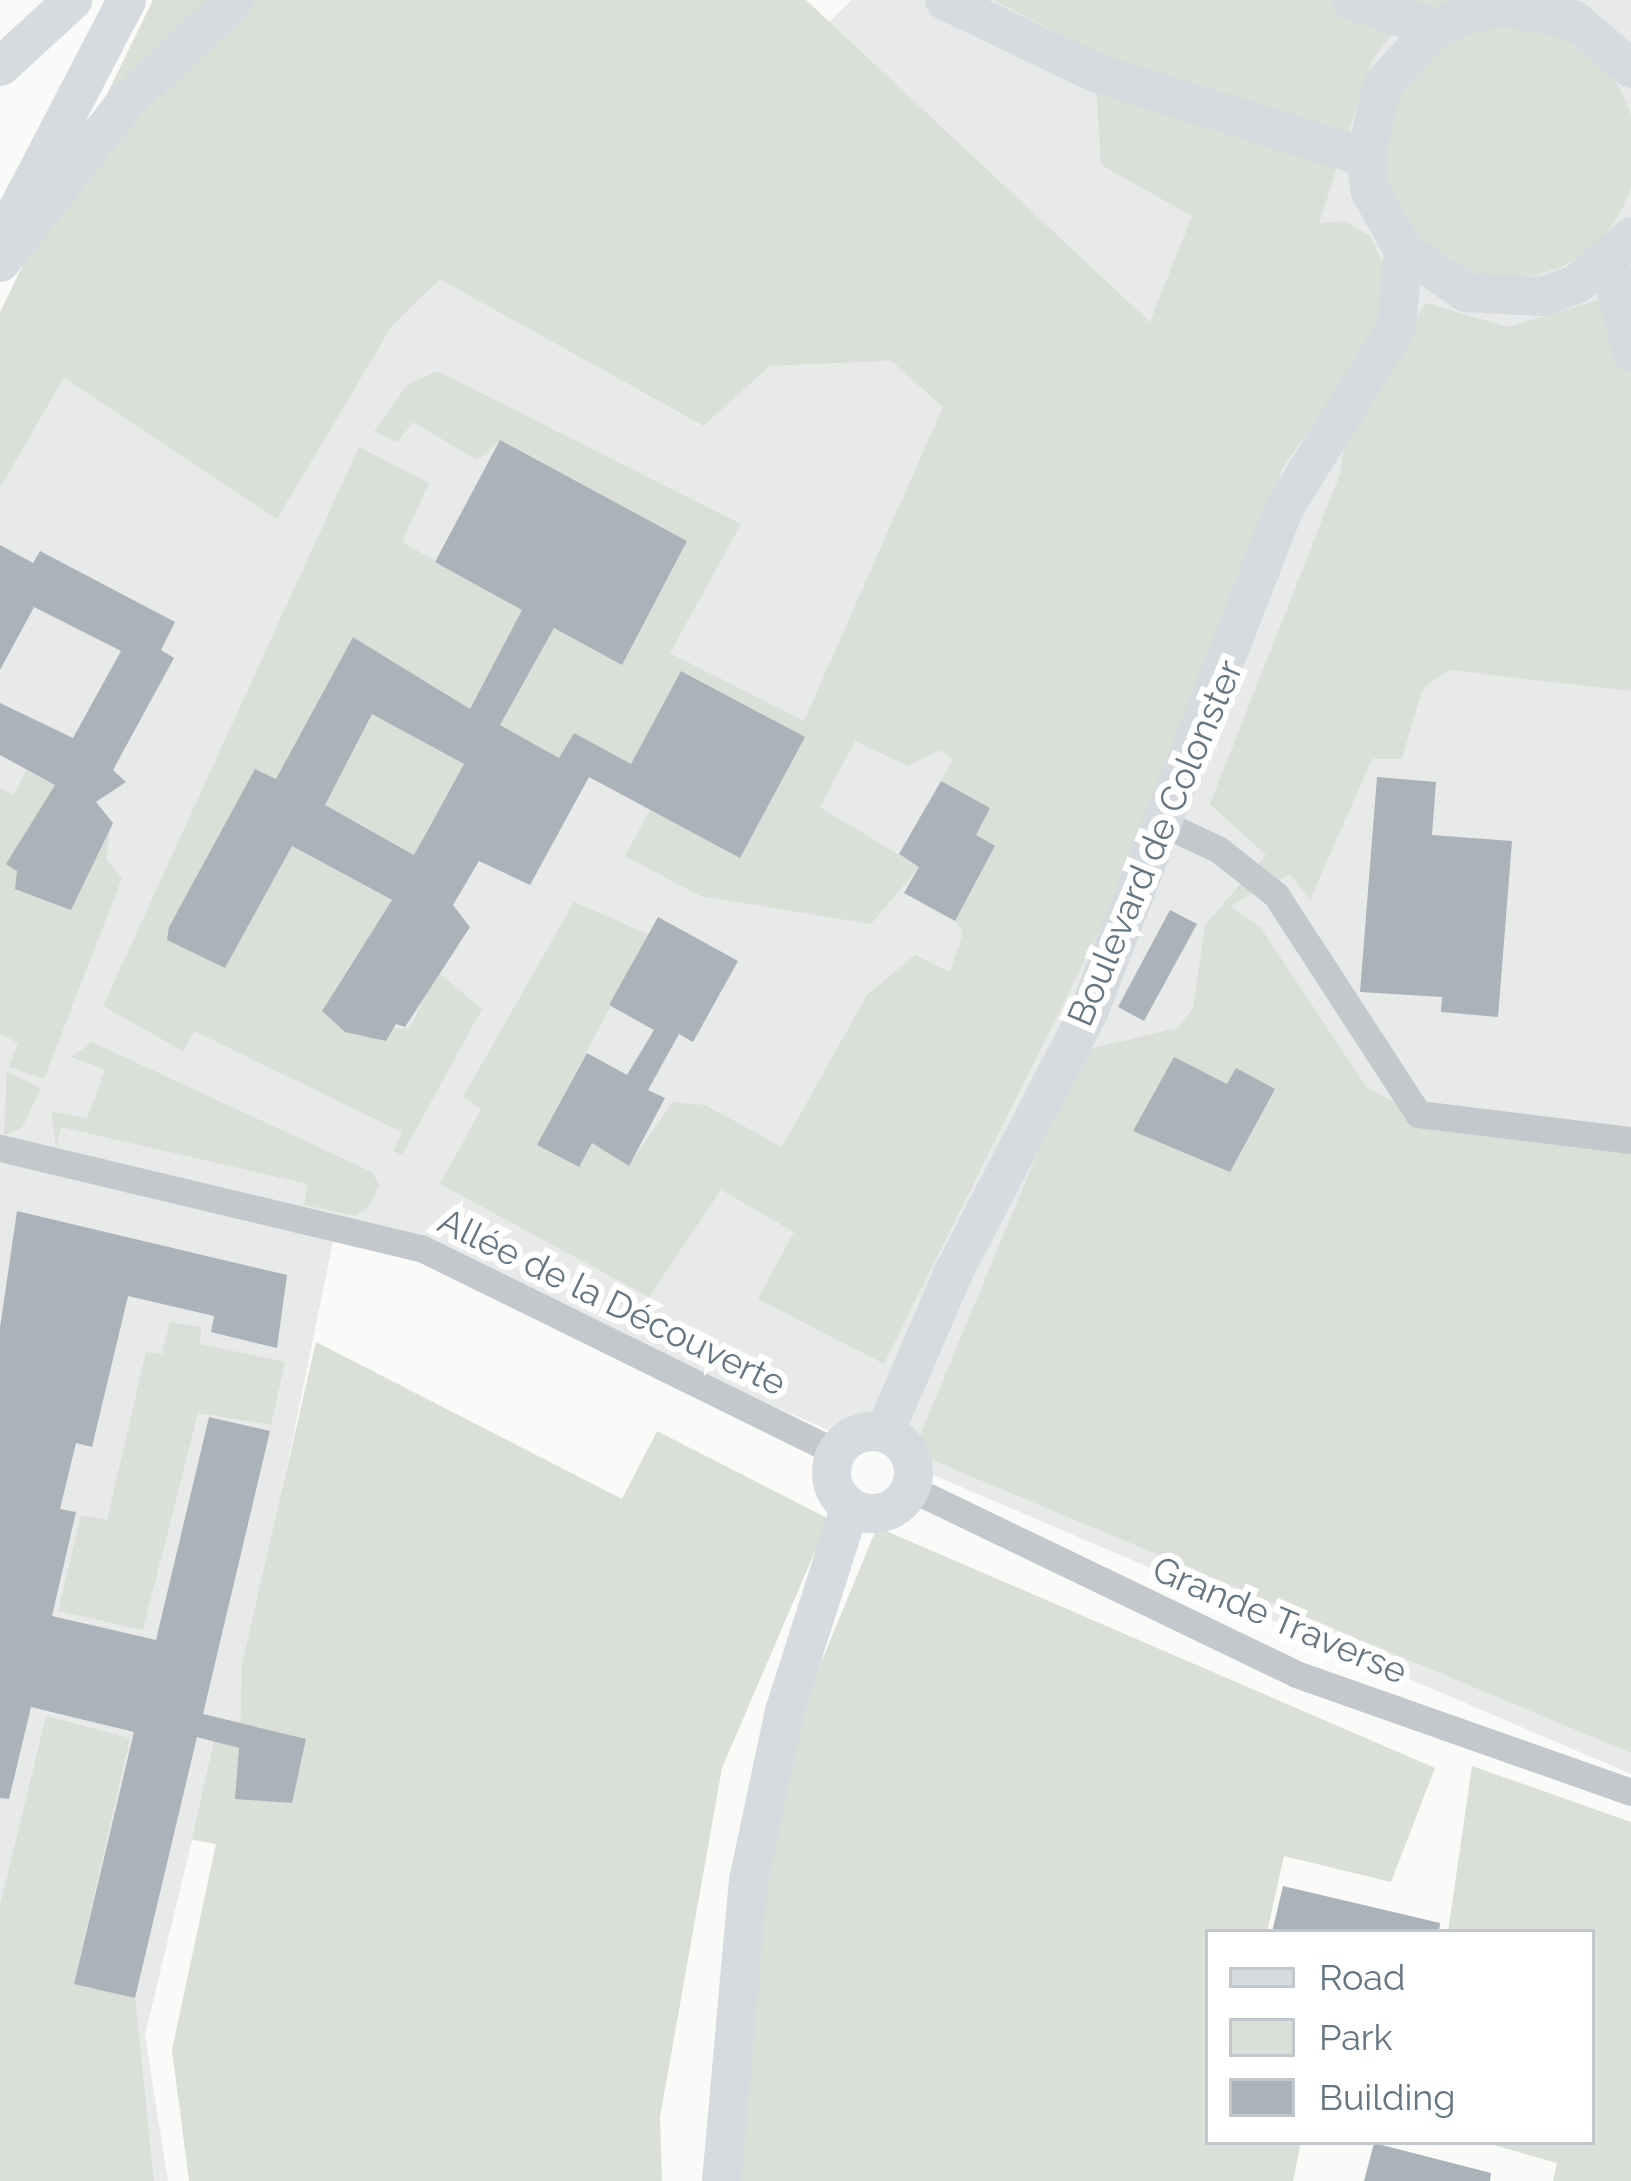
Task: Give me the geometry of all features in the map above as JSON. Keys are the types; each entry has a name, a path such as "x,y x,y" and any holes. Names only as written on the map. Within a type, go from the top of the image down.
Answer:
{"main road":[{"path":"0,66 72,0"},
{"path":"0,196 106,0"},
{"path":"0,246 126,0"},
{"path":"0,262 126,100 232,0"},
{"path":"944,0 1094,72 1365,158"},
{"path":"1351,0 1434,28"},
{"path":"1631,68 1604,38 1545,4 1485,9 1434,28 1382,84 1365,158 1376,207 1403,250 1466,292 1503,298 1542,296 1620,249 1631,352"},
{"name":"Boulevard de Colonster","path":"884,1432 962,1255 1088,1012 1166,825 1284,507 1396,327 1403,250"},
{"path":"884,1432 907,1450 910,1488 877,1513 850,1507 831,1476 836,1452 853,1436 884,1432"},
{"path":"722,2181 751,1864 784,1711 850,1507"}],"street":[{"path":"1166,825 1218,849 1276,895 1418,1114 1631,1140"},
{"name":"Allée de la Découverte","path":"0,1148 421,1248 836,1452"},
{"name":"Grande Traverse","path":"910,1488 1296,1674 1631,1792"}],"shaded area":[{"path":"852,0 1631,0 1631,1774 376,1236 336,1227 259,1603 388,1875 192,1840 145,2035 168,2181 0,2181 0,488 64,378 277,518 392,326 440,278 702,426 770,366 891,361 1150,322 829,22"}],"green space":[{"path":"153,0 806,0 1150,322 1192,216 1101,165 1094,52 994,0 1452,0 1399,25 1372,60 1319,223 1344,221 1370,236 1388,275 1383,326 1283,467 1155,819 884,1364 758,1299 794,1232 721,1190 649,1297 440,1184 481,1109 463,1097 574,902 648,934 538,1145 578,1167 592,1143 629,1165 673,1102 705,1105 782,1147 867,995 915,955 950,972 963,932 955,921 995,847 976,835 990,808 941,781 953,760 939,750 908,766 855,741 820,807 919,867 871,924 700,896 625,856 650,810 740,857 804,737 682,671 631,764 574,733 559,758 500,725 554,628 622,664 687,541 501,441 477,460 413,422 398,442 374,432 407,385 437,371 741,524 670,653 804,721 943,407 891,361 770,366 703,426 440,279 392,326 277,519 64,378 0,488 0,312"},
{"path":"1509,24 1558,34 1599,61 1626,102 1632,123 1632,179 1626,200 1599,241 1558,268 1509,278 1460,268 1419,241 1392,200 1382,151 1392,102 1419,61 1460,34"},
{"path":"1602,299 1631,369 1631,691 1449,670 1423,688 1402,759 1372,759 1310,900 1290,874 1230,906 1261,928 1367,1088 1418,1114 1631,1144 1631,1753 913,1452 1080,1051 1178,1028 1193,1008 1205,925 1266,855 1210,804 1340,474 1347,425 1426,303 1508,327"},
{"path":"359,447 429,483 402,542 522,610 470,709 353,637 276,779 255,770 167,938 225,968 296,838 302,852 412,911 359,951 322,1010 345,1032 410,1028 436,971 482,1009 402,1155 394,1151 402,1132 194,1031 183,1051 103,1006"},
{"path":"365,710 464,764 420,843 428,862 325,805"},
{"path":"26,770 55,785 7,864 21,873 15,888 70,909 110,828 106,859 122,878 44,1079 9,1067 18,1043 0,1034 0,788 14,795"},
{"path":"92,1042 372,1172 379,1185 370,1205 356,1216 304,1205 308,1184 61,1127 56,1147 51,1111 87,1118 105,1070 71,1057"},
{"path":"7,1072 41,1088 22,1128 4,1135"},
{"path":"170,1322 201,1327 200,1344 285,1362 271,1425 198,1413 143,1630 58,1611 81,1515 107,1520 146,1352 162,1354"},
{"path":"316,1342 622,1499 657,1431 829,1519 722,1768 660,2117 662,2181 189,2181 172,2050 216,1844 192,1839 214,1741 239,1748 291,1803 306,1740 242,1723 240,1733 242,1664"},
{"path":"877,1527 1435,1768 1391,1882 1284,1856 1268,1929 1205,1929 1205,2145 1300,2145 1293,2181 732,2181 729,2117 785,1750"},
{"path":"46,1716 130,1738 74,1983 135,1998 154,2181 0,2181 0,1906"},
{"path":"1472,1766 1631,1822 1631,2181 1553,2181 1557,2163 1494,2145 1595,2145 1595,1929 1448,1929"}],"building":[{"path":"500,440 687,541 622,665 554,628 500,725 559,758 574,733 631,764 681,671 805,737 740,858 589,777 530,885 479,861 453,905 470,927 405,1027 396,1024 386,1041 345,1032 322,1011 392,900 292,846 225,968 167,940 169,927 255,769 276,779 353,637 470,709 522,610 435,562","holes":["372,714 464,764 414,855 325,805"]},
{"path":"0,545 33,563 40,551 175,622 161,650 174,658 113,770 126,782 96,802 113,823 71,910 15,889 17,871 6,864 55,785 0,755 0,703 73,738 121,651 34,607 0,670"},
{"path":"1377,777 1436,782 1432,835 1512,841 1498,1017 1441,1012 1442,997 1360,992"},
{"path":"941,781 990,808 976,835 995,846 955,921 904,893 919,867 899,854"},
{"path":"1170,910 1197,924 1144,1021 1118,1007"},
{"path":"658,917 738,961 693,1042 679,1034 648,1090 665,1098 629,1166 592,1143 579,1167 537,1145 587,1053 627,1075 654,1030 609,1005"},
{"path":"1174,1057 1227,1084 1236,1068 1275,1089 1230,1172 1133,1131"},
{"path":"17,1211 287,1275 277,1348 211,1332 214,1316 128,1296 92,1447 76,1443 60,1509 76,1512 52,1616 156,1640 209,1417 270,1431 203,1714 306,1739 292,1803 235,1799 239,1748 197,1737 135,1998 74,1984 134,1732 31,1707 9,1799 0,1798 0,1328"},
{"path":"1283,1886 1440,1923 1439,1929 1273,1929"},
{"path":"1373,2145 1491,2173 1490,2181 1364,2181"}]}
